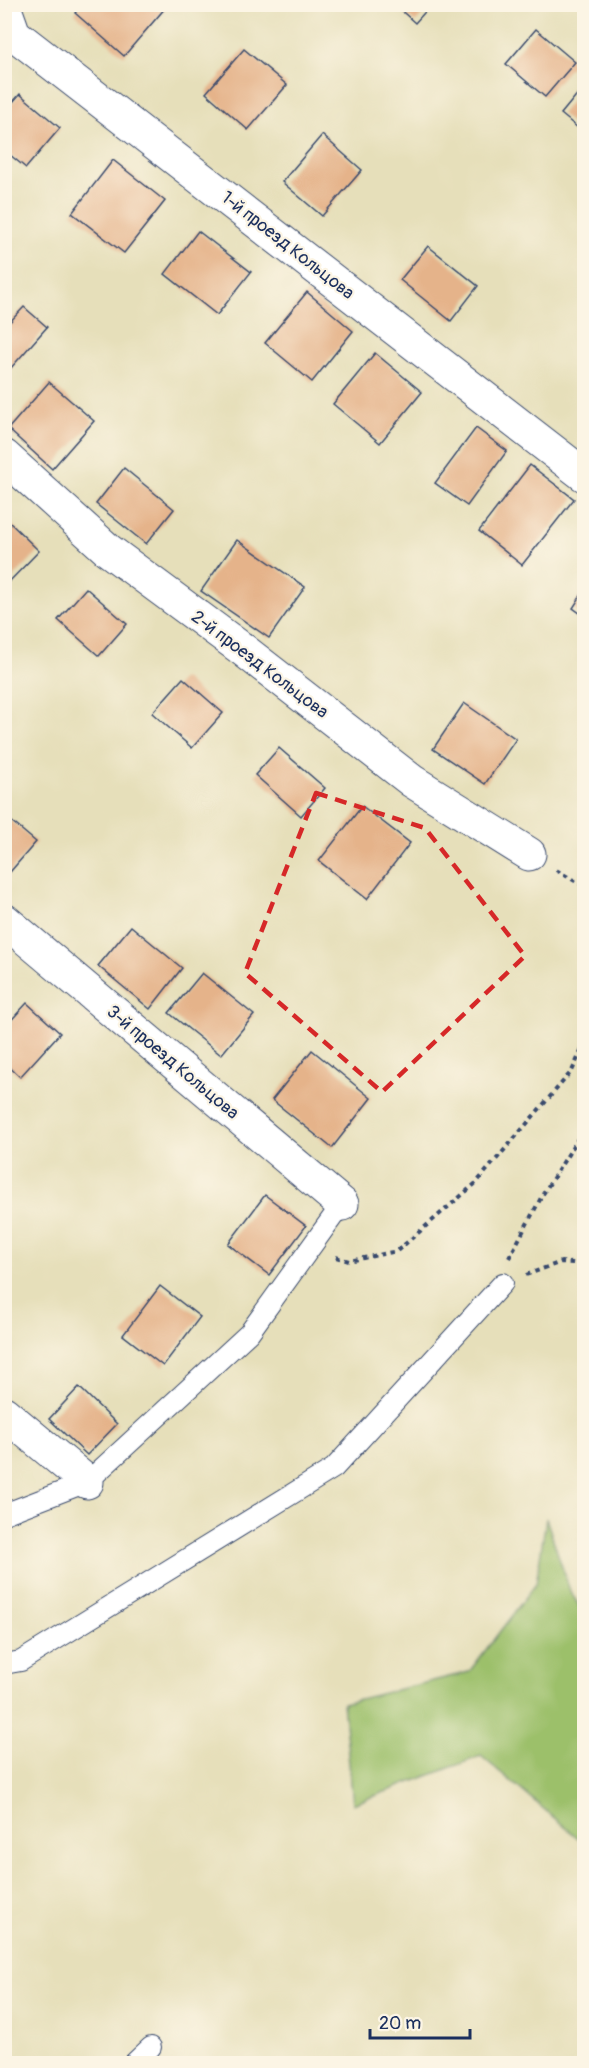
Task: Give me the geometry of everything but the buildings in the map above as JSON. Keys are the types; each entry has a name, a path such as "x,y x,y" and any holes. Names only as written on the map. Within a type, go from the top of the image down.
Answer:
{"street":[{"name":"1-й проезд Кольцова","path":"4,6 14,34 585,475"},
{"name":"2-й проезд Кольцова","path":"4,456 108,550 242,649 412,781 529,854"},
{"name":"3-й проезд Кольцова","path":"4,920 342,1204"},
{"path":"4,1413 87,1482"}],"lane":[{"path":"4,1514 87,1482 249,1333 342,1204"},
{"path":"4,1664 21,1661 334,1468 503,1283"},
{"path":"133,2064 151,2048"}],"path":[{"path":"310,1249 349,1261 397,1251 476,1183 572,1071 585,1045"},
{"path":"503,1283 510,1254 543,1194 585,1129"},
{"path":"503,1283 561,1262 585,1264"}],"highlighted area":[{"path":"316,793 425,828 525,956 382,1092 245,973"}],"green space":[{"path":"546,1518 570,1591 584,1614 584,1843 481,1756 353,1804 343,1703 469,1672 536,1584"}]}
